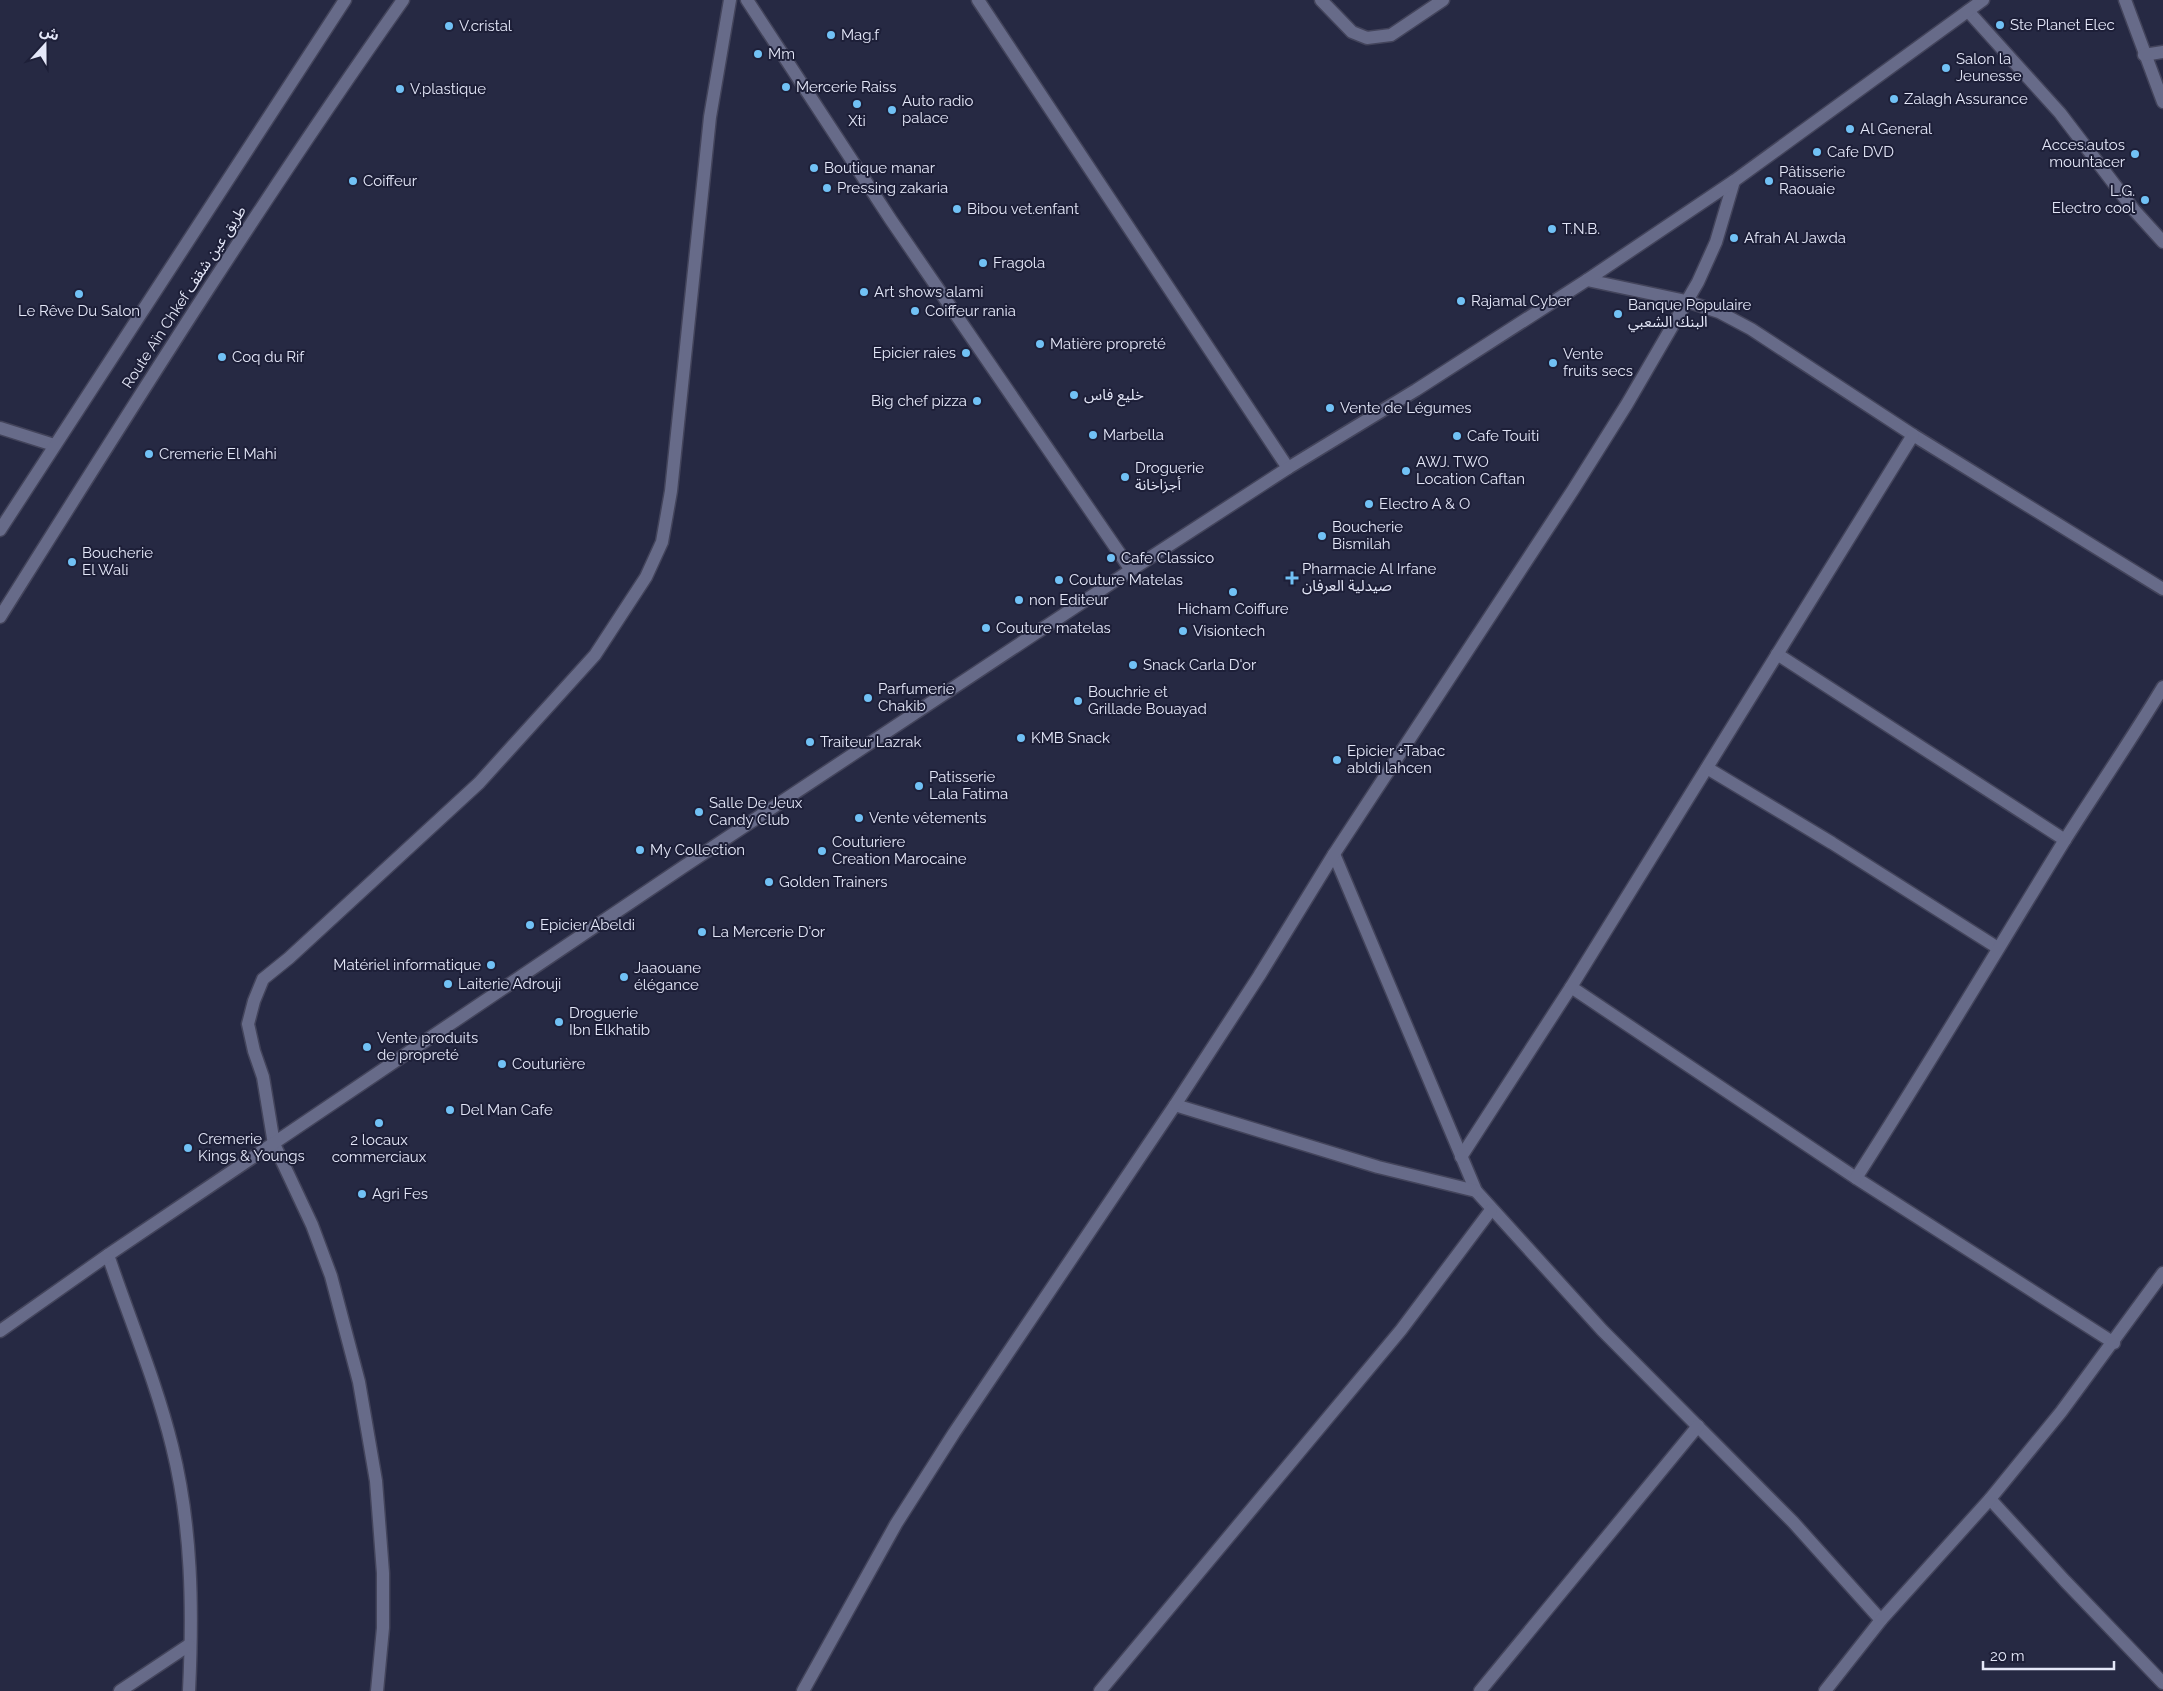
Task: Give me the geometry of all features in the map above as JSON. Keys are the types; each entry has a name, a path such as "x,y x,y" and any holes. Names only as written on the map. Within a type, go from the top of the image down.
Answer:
{"street":[{"name":"Route Aïn Chkef طريق عين شقف","path":"0,530 345,0"},
{"name":"Route Aïn Chkef طريق عين شقف","path":"0,616 225,263 402,0"},
{"path":"377,1691 383,1628 383,1573 376,1481 368,1428 359,1382 331,1276 312,1225 274,1144 263,1077 254,1051 248,1024 254,1001 263,979 479,784 595,655 630,605 646,577 662,542 672,491 710,117 730,0"},
{"path":"747,0 891,220 1131,570"},
{"path":"978,0 1288,468"},
{"path":"1321,0 1352,32 1367,38 1392,35 1443,0"},
{"path":"0,1331 108,1255 683,867 1131,570 1288,468 1416,390 1587,280 1734,182 1983,0"},
{"path":"2125,0 2163,102"},
{"path":"1968,11 2060,113 2134,210 2163,242"},
{"path":"2144,55 2163,52"},
{"path":"804,1691 906,1508 954,1433 1175,1105 1259,976 1334,854 1573,490 1627,404 1698,282 1716,242 1734,182"},
{"path":"1587,280 1686,300 1719,312 1751,328 1912,435 2163,589"},
{"path":"0,428 54,445"},
{"path":"1461,1157 1571,987 1912,435"},
{"path":"1777,654 2065,840"},
{"path":"1856,1178 1921,1076 2065,840 2163,687"},
{"path":"1707,768 1840,848 1998,948"},
{"path":"1334,854 1476,1191 1491,1210 1602,1330 1793,1522 1881,1620"},
{"path":"1571,987 1856,1178 2114,1343"},
{"path":"1175,1105 1378,1167 1476,1191"},
{"path":"1100,1691 1401,1330 1491,1210"},
{"path":"108,1255 172,1446 186,1525 190,1566 189,1691"},
{"path":"1825,1691 1881,1620 1990,1499 2061,1412 2114,1343 2163,1273"},
{"path":"1480,1691 1698,1426"},
{"path":"1990,1499 2065,1581 2163,1683"},
{"path":"120,1691 189,1644"}],"place":[{"name":"Ste Planet Elec","path":"2000,25"},
{"name":"V.cristal","path":"449,26"},
{"name":"Mag.f","path":"831,35"},
{"name":"Mm","path":"758,54"},
{"name":"Salon la Jeunesse","path":"1946,68"},
{"name":"Mercerie Raiss","path":"786,87"},
{"name":"V.plastique","path":"400,89"},
{"name":"Zalagh Assurance","path":"1894,99"},
{"name":"Xti","path":"857,104"},
{"name":"Auto radio palace","path":"892,110"},
{"name":"Al General","path":"1850,129"},
{"name":"Cafe DVD","path":"1817,152"},
{"name":"Acces.autos mountacer","path":"2135,154"},
{"name":"Boutique manar","path":"814,168"},
{"name":"Coiffeur","path":"353,181"},
{"name":"Pâtisserie Raouaie","path":"1769,181"},
{"name":"Pressing zakaria","path":"827,188"},
{"name":"L.G. Electro cool","path":"2145,200"},
{"name":"Bibou vet.enfant","path":"957,209"},
{"name":"T.N.B.","path":"1552,229"},
{"name":"Afrah Al Jawda","path":"1734,238"},
{"name":"Fragola","path":"983,263"},
{"name":"Art shows alami","path":"864,292"},
{"name":"Le Rêve Du Salon","path":"79,294"},
{"name":"Rajamal Cyber","path":"1461,301"},
{"name":"Coiffeur rania","path":"915,311"},
{"name":"Banque Populaire البنك الشعبي","path":"1618,314"},
{"name":"Matière propreté","path":"1040,344"},
{"name":"Epicier raies","path":"966,353"},
{"name":"Coq du Rif","path":"222,357"},
{"name":"Vente fruits secs","path":"1553,363"},
{"name":"خليع فاس","path":"1074,395"},
{"name":"Big chef pizza","path":"977,401"},
{"name":"Vente de Légumes","path":"1330,408"},
{"name":"Marbella","path":"1093,435"},
{"name":"Cafe Touiti","path":"1457,436"},
{"name":"Cremerie El Mahi","path":"149,454"},
{"name":"AWJ. TWO Location Caftan","path":"1406,471"},
{"name":"Droguerie أجزاخانة","path":"1125,477"},
{"name":"Electro A & O","path":"1369,504"},
{"name":"Boucherie Bismilah","path":"1322,536"},
{"name":"Cafe Classico","path":"1111,558"},
{"name":"Boucherie El Wali","path":"72,562"},
{"name":"Pharmacie Al Irfane صيدلية العرفان","path":"1292,578"},
{"name":"Couture Matelas","path":"1059,580"},
{"name":"Hicham Coiffure","path":"1233,592"},
{"name":"non Editeur","path":"1019,600"},
{"name":"Couture matelas","path":"986,628"},
{"name":"Visiontech","path":"1183,631"},
{"name":"Snack Carla D'or","path":"1133,665"},
{"name":"Parfumerie Chakib","path":"868,698"},
{"name":"Bouchrie et Grillade Bouayad","path":"1078,701"},
{"name":"KMB Snack","path":"1021,738"},
{"name":"Traiteur Lazrak","path":"810,742"},
{"name":"Epicier +Tabac abldi lahcen","path":"1337,760"},
{"name":"Patisserie Lala Fatima","path":"919,786"},
{"name":"Salle De Jeux Candy Club","path":"699,812"},
{"name":"Vente vêtements","path":"859,818"},
{"name":"My Collection","path":"640,850"},
{"name":"Couturiere Creation Marocaine","path":"822,851"},
{"name":"Golden Trainers","path":"769,882"},
{"name":"Epicier Abeldi","path":"530,925"},
{"name":"La Mercerie D'or","path":"702,932"},
{"name":"Matériel informatique","path":"491,965"},
{"name":"Jaaouane élégance","path":"624,977"},
{"name":"Laiterie Adrouji","path":"448,984"},
{"name":"Droguerie Ibn Elkhatib","path":"559,1022"},
{"name":"Vente produits de propreté","path":"367,1047"},
{"name":"Couturière","path":"502,1064"},
{"name":"Del Man Cafe","path":"450,1110"},
{"name":"2 locaux commerciaux","path":"379,1123"},
{"name":"Cremerie Kings & Youngs","path":"188,1148"},
{"name":"Agri Fes","path":"362,1194"}]}
